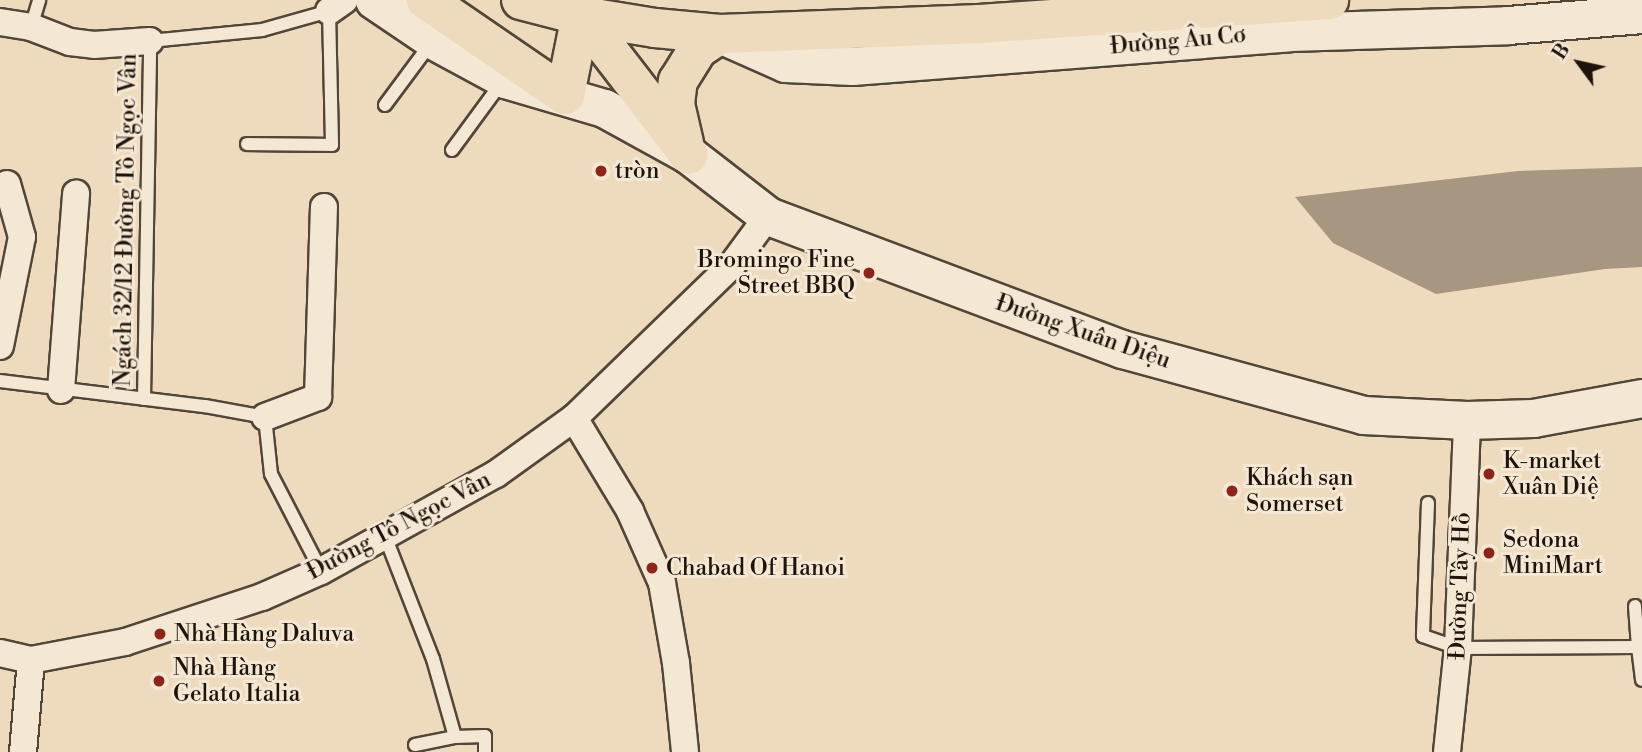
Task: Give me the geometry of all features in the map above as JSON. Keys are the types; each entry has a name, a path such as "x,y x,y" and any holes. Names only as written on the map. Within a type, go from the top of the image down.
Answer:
{"main road":[{"path":"426,0 565,95 583,8"},
{"name":"Đường Âu Cơ","path":"521,0 583,8 655,28 720,34 979,24 1329,0"},
{"path":"583,8 689,155"},
{"path":"689,155 677,114 675,94 691,58 720,34"}],"street":[{"path":"374,0 433,40 505,79 565,95"},
{"name":"Đường Âu Cơ","path":"720,34 785,63 852,66 1290,32 1508,25 1642,14"},
{"path":"0,22 32,27 70,42 93,44 150,41"},
{"name":"Đường Xuân Diệu","path":"565,95 604,108 689,155 768,216 1122,349 1363,415 1467,420 1533,418 1642,398"},
{"path":"0,346 22,237 7,184"},
{"path":"61,390 76,194"},
{"path":"265,417 318,397 324,207"},
{"name":"Đường Tô Ngọc Vân","path":"31,660 125,642 262,597 321,571 496,474 574,418 732,265 768,216"},
{"path":"574,418 631,511 662,583 676,663 685,752"},
{"name":"Đường Tây Hồ","path":"1447,752 1458,648 1467,420"},
{"path":"0,653 31,660 23,752"}],"lane":[{"path":"32,27 39,0"},
{"path":"150,41 262,30 337,6 332,145 247,144"},
{"path":"385,105 433,40"},
{"name":"Ngách 32/12 Đường Tô Ngọc Vân","path":"144,400 150,41"},
{"path":"453,150 505,79"},
{"path":"0,382 265,417 271,474 321,571"},
{"path":"1428,503 1423,636 1458,648 1638,647"},
{"path":"385,536 433,659 454,737"},
{"path":"1635,606 1642,680"},
{"path":"415,746 454,737 485,736 485,752"}],"shaded area":[{"path":"1642,167 1642,267 1605,269 1436,294 1333,243 1295,197 1518,171"}],"place":[{"name":"tròn","path":"601,171"},
{"name":"Bromingo Fine Street BBQ","path":"869,273"},
{"name":"K-market Xuân Diệ","path":"1489,474"},
{"name":"Khách sạn Somerset","path":"1232,491"},
{"name":"Sedona MiniMart","path":"1489,553"},
{"name":"Chabad Of Hanoi","path":"652,568"},
{"name":"Nhà Hàng Daluva","path":"160,634"},
{"name":"Nhà Hàng Gelato Italia","path":"159,681"}]}
